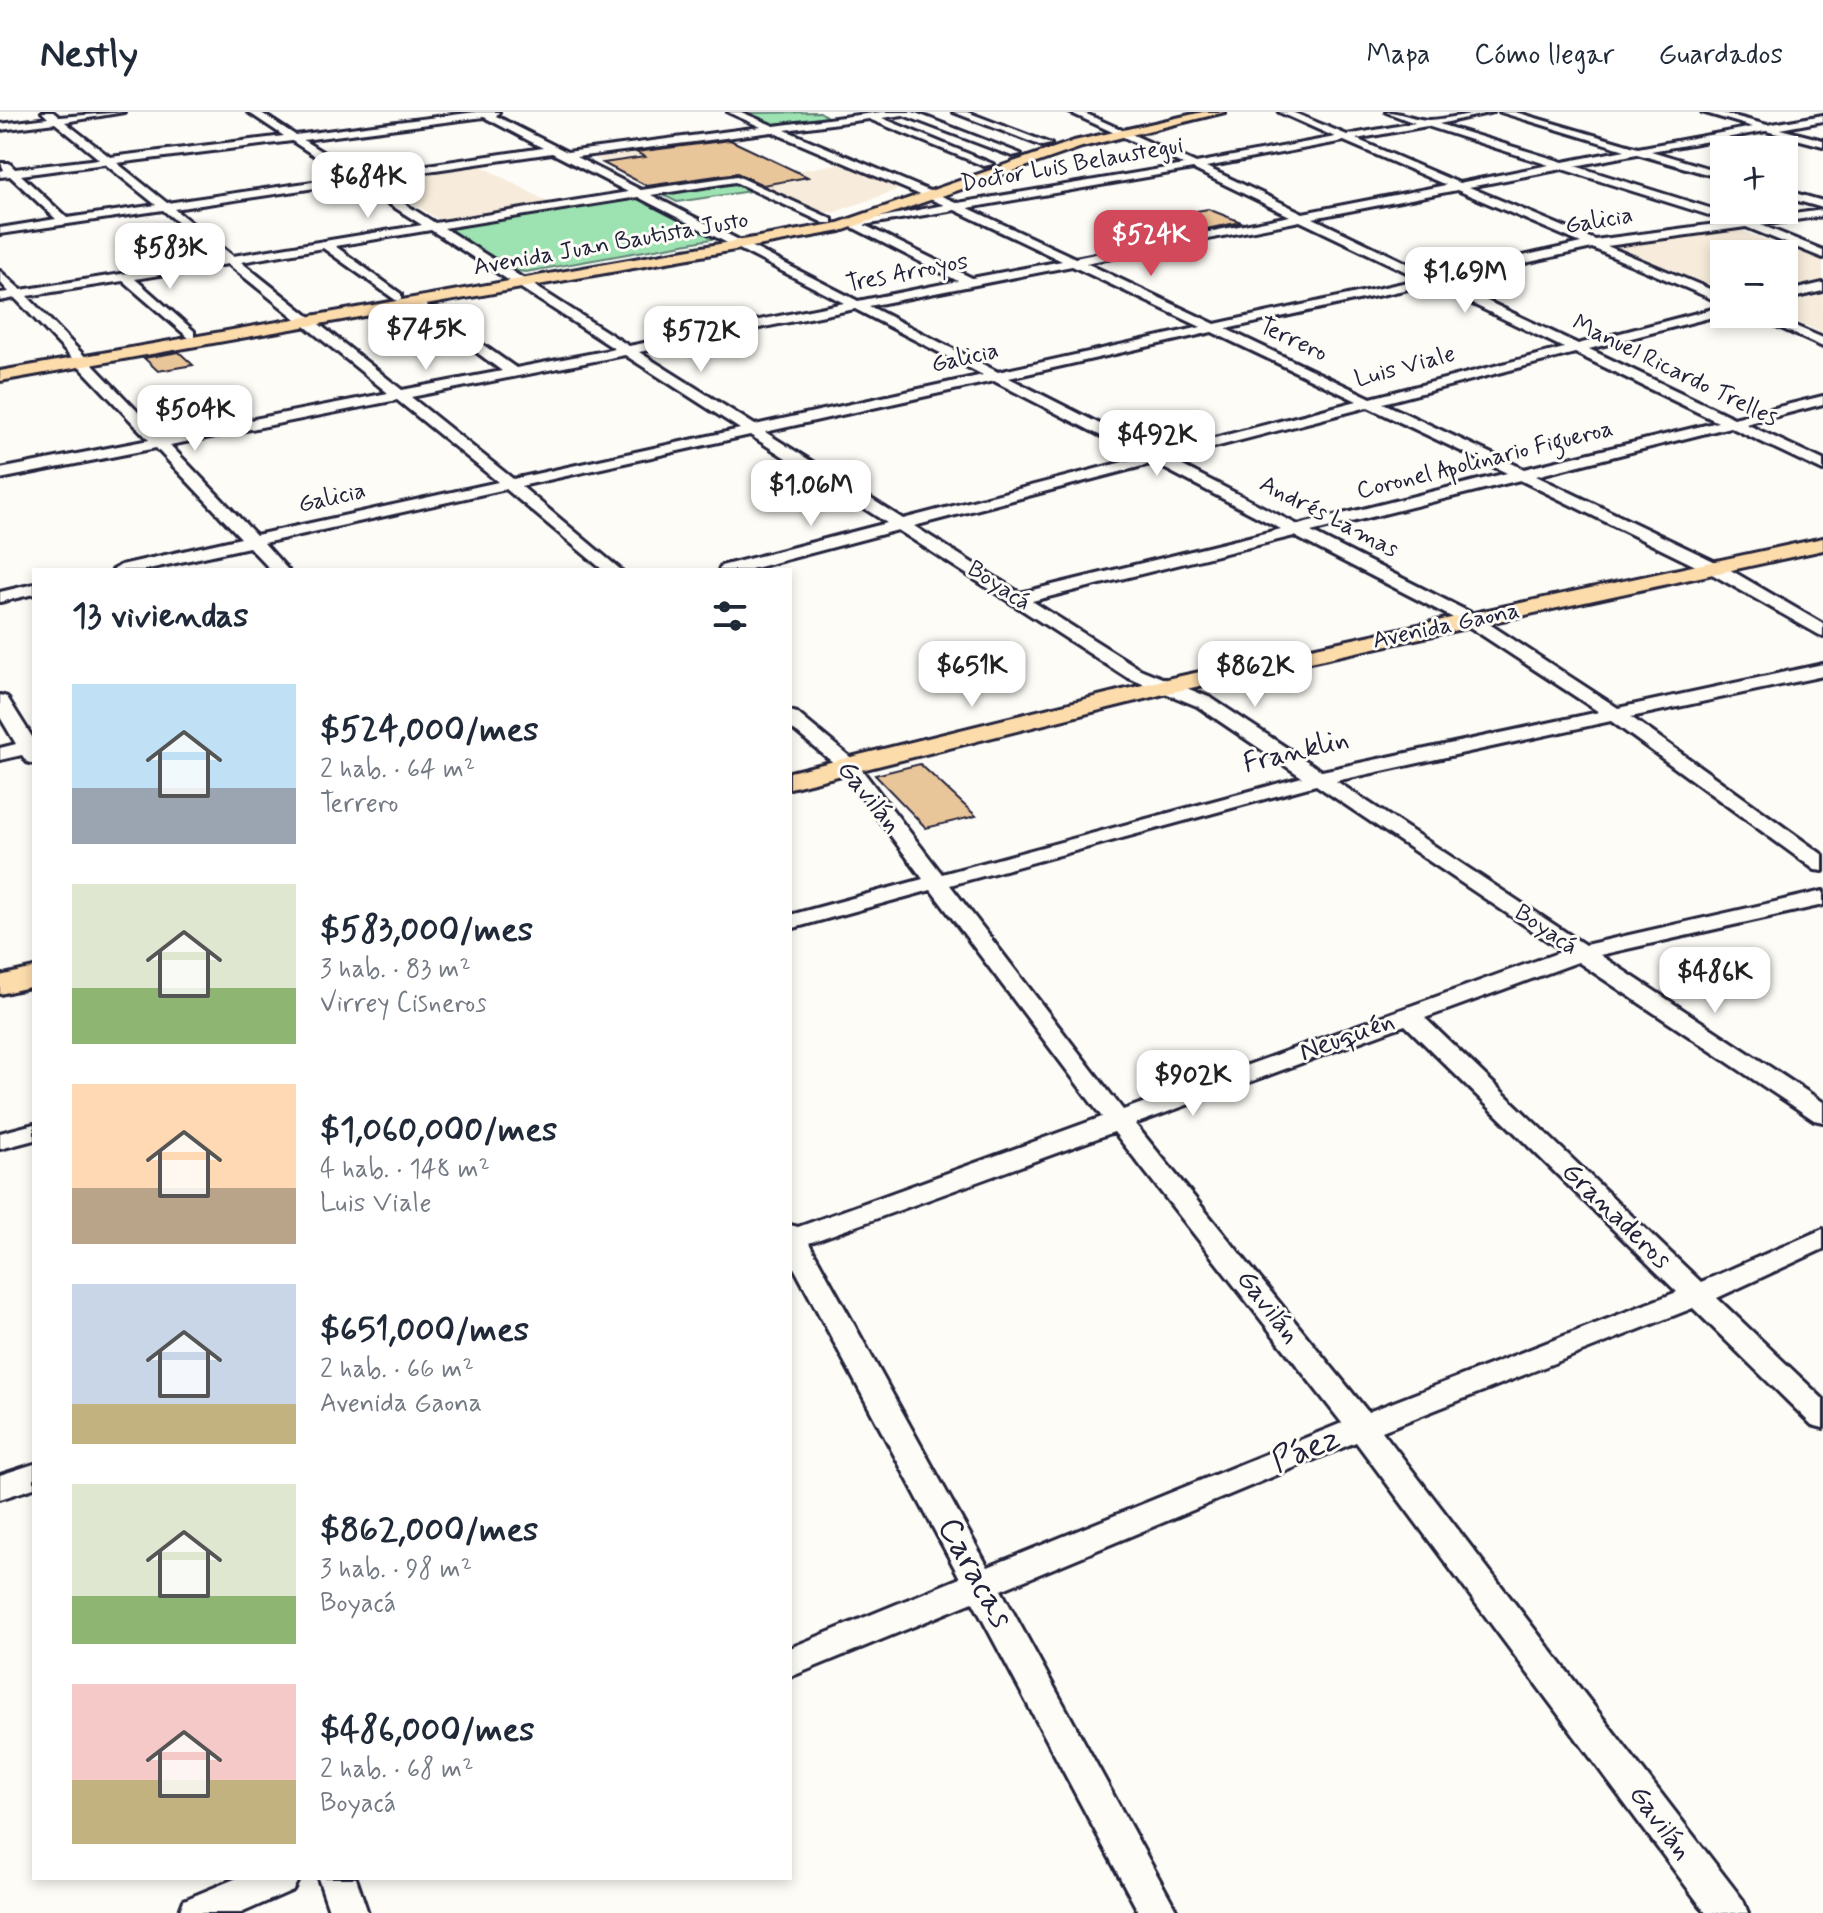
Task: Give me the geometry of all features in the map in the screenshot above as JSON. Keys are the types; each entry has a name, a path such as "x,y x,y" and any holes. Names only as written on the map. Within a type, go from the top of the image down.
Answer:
{"main road":[{"name":"Avenida Juan Bautista Justo","path":"0,368 79,358 304,318 397,297 852,224 1114,130 1182,112"},
{"name":"Avenida Juan Bautista Justo","path":"737,242 828,221 1046,144 1219,112"},
{"name":"Avenida Juan Bautista Justo","path":"0,376 189,334 418,303 518,280"},
{"name":"Avenida Gaona","path":"792,779 1167,686 1823,544"},
{"path":"0,985 32,977"}],"street":[{"path":"0,127 51,116 119,112"},
{"name":"Boyacá","path":"253,112 1133,673 1204,702 1823,1114"},
{"path":"0,174 505,112"},
{"name":"Terrero","path":"733,112 958,207 1523,475 1716,569 1823,632"},
{"path":"0,231 357,178 904,112 1016,154"},
{"path":"958,112 1046,144"},
{"name":"Manuel Ricardo Trelles","path":"1074,112 1195,166 1823,466"},
{"path":"1284,112 1710,294"},
{"path":"1391,112 1710,212"},
{"name":"Doctor Luis Belaustegui","path":"852,224 1488,112"},
{"path":"1505,112 1710,172"},
{"path":"1707,112 1823,143"},
{"name":"Andrés Lamas","path":"483,113 1161,458 1471,620 1614,714 1823,865"},
{"path":"51,116 402,396 611,568"},
{"path":"869,116 988,164"},
{"name":"Tres Arroyos","path":"0,474 1304,219 1636,151 1823,118"},
{"path":"0,161 64,221"},
{"path":"0,297 642,192 740,185 758,189 828,221"},
{"path":"1798,197 1823,205"},
{"path":"664,203 680,201"},
{"name":"Galicia","path":"1798,216 1823,213"},
{"path":"852,224 972,283"},
{"name":"Galicia","path":"130,568 1594,244 1739,224"},
{"path":"1748,224 1823,254"},
{"path":"326,245 397,297"},
{"path":"0,275 278,568"},
{"path":"125,276 189,334"},
{"path":"1798,293 1823,287"},
{"path":"418,303 516,374"},
{"name":"Luis Viale","path":"735,568 1710,314"},
{"path":"1788,328 1823,343"},
{"name":"Coronel Apolinario Figueroa","path":"1019,599 1823,400"},
{"path":"0,597 32,589"},
{"name":"Franklin","path":"792,921 1320,778 1823,670"},
{"path":"0,701 32,750 0,754"},
{"name":"Gavilán","path":"792,719 848,765 935,882 1362,1427 1729,1913"},
{"name":"Neuquén","path":"792,1238 1580,953 1823,898"},
{"name":"Granaderos","path":"1408,1015 1823,1417"},
{"path":"0,1141 32,1133"},
{"name":"Páez","path":"792,1662 1362,1427 1698,1295 1823,1238"},
{"name":"Caracas","path":"792,1240 1159,1913"},
{"path":"0,1487 32,1477"},
{"path":"198,1913 275,1880"},
{"path":"338,1880 349,1913"}],"shaded area":[{"path":"724,138 754,152 783,173 844,163 865,170 900,189 835,212 819,212 740,174 659,187 646,186 593,157"},
{"path":"480,165 550,203 438,219 377,182"},
{"path":"1739,230 1766,240 1710,240 1710,286 1616,246"},
{"path":"1798,252 1823,261 1823,280 1798,286"},
{"path":"1823,295 1823,333 1798,323 1798,301"}],"green space":[{"path":"820,112 829,118 773,124 746,113"},
{"path":"734,179 757,190 677,202 655,191"},
{"path":"639,197 717,238 526,272 516,271 448,229"}],"building":[{"path":"730,140 808,177 763,185 737,173 647,186 603,163 645,157 636,152"},
{"path":"1208,209 1241,222 1172,236 1137,221"},
{"path":"179,352 193,365 158,371 144,358"},
{"path":"920,764 976,816 926,828 875,775"}]}
